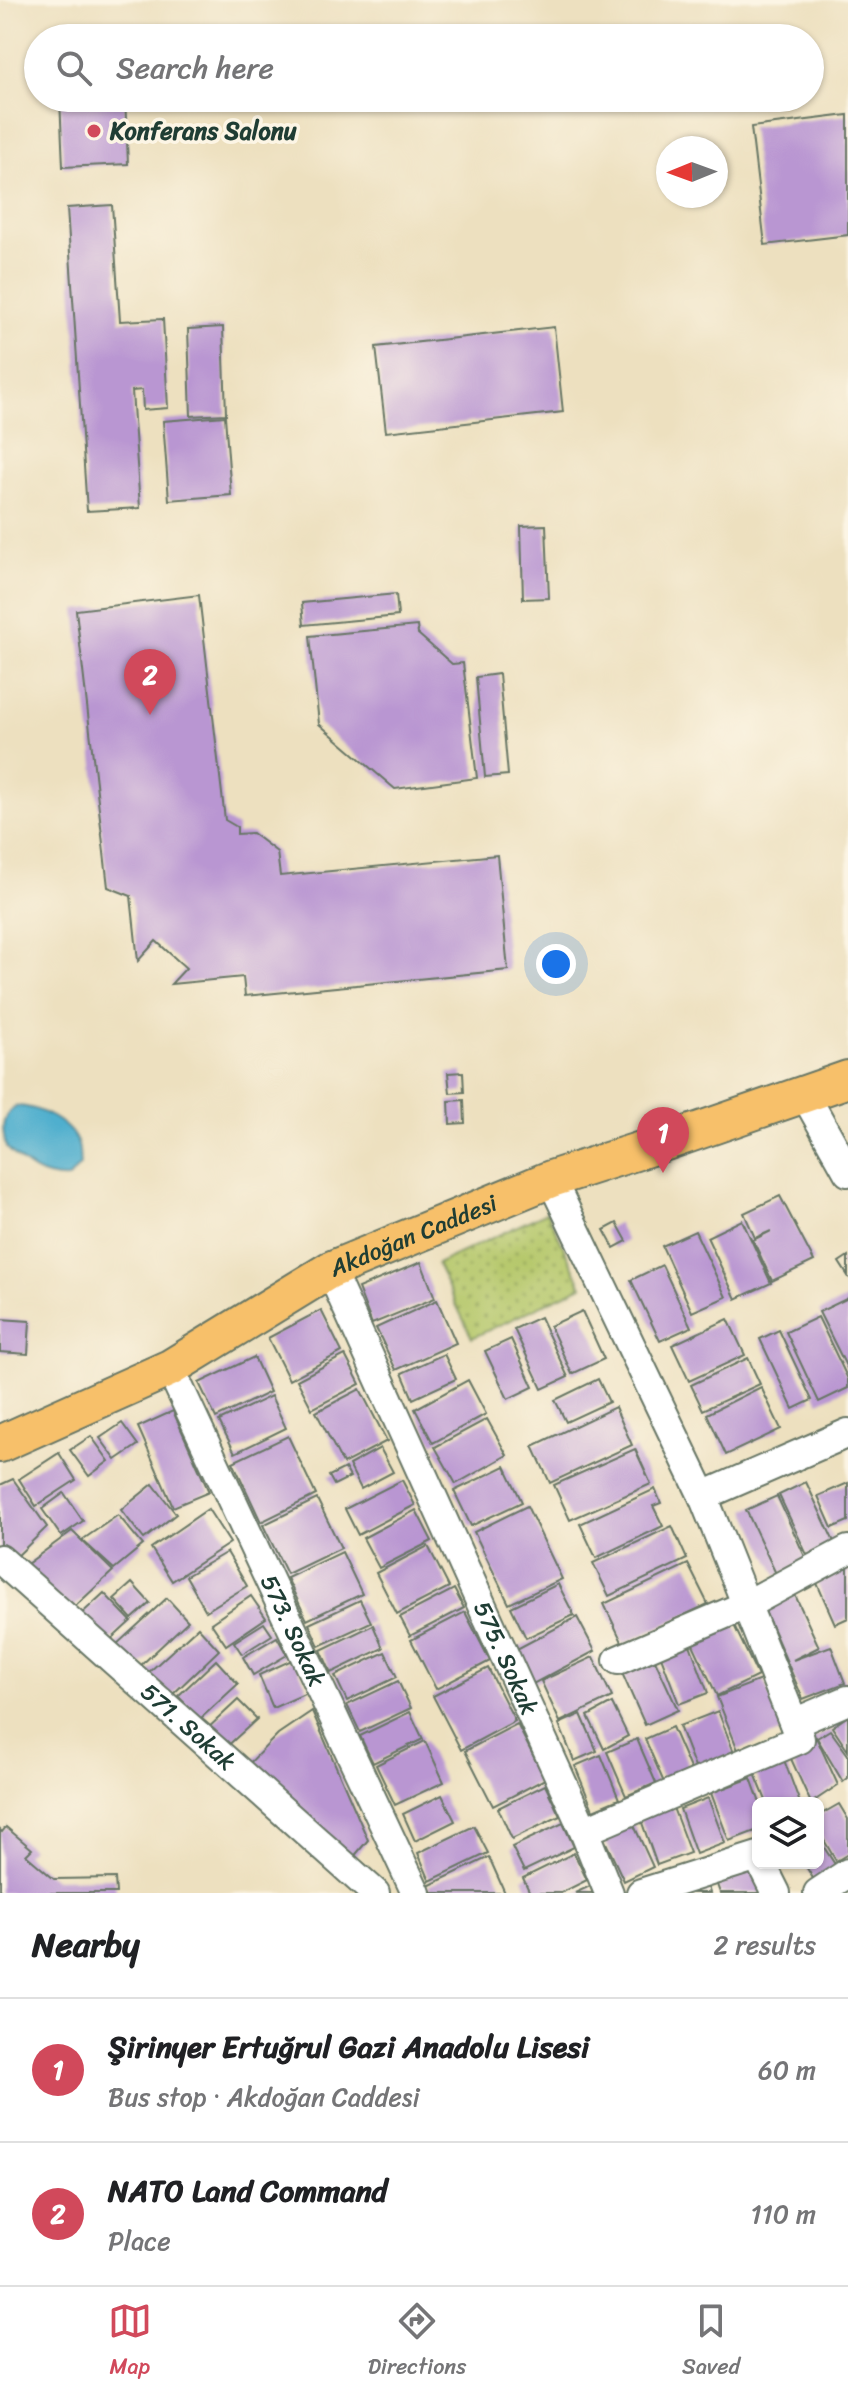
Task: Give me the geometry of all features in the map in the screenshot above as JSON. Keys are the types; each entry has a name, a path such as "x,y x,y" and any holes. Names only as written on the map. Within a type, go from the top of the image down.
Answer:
{"main road":[{"name":"Akdoğan Caddesi","path":"0,1444 170,1368 330,1270 551,1179 848,1079"}],"street":[{"path":"805,1095 848,1172"},
{"path":"551,1179 703,1496 797,1731"},
{"name":"575. Sokak","path":"330,1270 584,1831 609,1893"},
{"name":"573. Sokak","path":"170,1368 416,1893"},
{"path":"703,1496 848,1433"},
{"path":"618,1660 746,1605 848,1550"},
{"name":"571. Sokak","path":"0,1559 375,1893"},
{"path":"584,1831 797,1731 848,1700"},
{"path":"641,1893 752,1858"},
{"path":"764,1869 776,1893"},
{"path":"818,1893 848,1873"}],"green space":[{"path":"547,1212 582,1286 472,1338 437,1264"}],"water":[{"path":"16,1106 53,1117 74,1137 79,1147 80,1165 69,1178 42,1174 6,1147 4,1124 7,1115"}],"building":[{"name":"Konferans Salonu","path":"61,112 126,112 128,164 63,167"},
{"path":"848,115 848,235 765,245 751,127"},
{"path":"112,205 120,321 163,319 168,408 143,410 142,390 132,391 140,508 87,511 67,208"},
{"path":"223,327 226,414 191,416 188,329"},
{"path":"554,327 563,412 386,432 376,347"},
{"path":"225,416 231,495 169,500 163,421"},
{"path":"546,525 549,598 523,599 521,526"},
{"path":"396,594 398,616 304,625 302,603"},
{"path":"199,595 225,820 237,827 237,834 252,833 277,852 280,876 497,855 508,970 245,996 243,977 171,984 186,968 156,941 138,961 131,896 108,887 76,610"},
{"path":"417,626 418,634 452,664 463,663 477,778 395,789 319,724 310,636"},
{"path":"499,674 508,775 485,777 476,677"},
{"path":"463,1072 464,1092 450,1093 448,1073"},
{"path":"464,1100 465,1123 450,1124 449,1101"},
{"path":"780,1196 814,1261 772,1281 753,1240 771,1231 755,1238 744,1213"},
{"path":"742,1220 771,1283 736,1299 707,1237"},
{"path":"617,1223 627,1241 614,1248 604,1230"},
{"path":"695,1231 726,1297 692,1312 662,1246"},
{"path":"848,1256 848,1276 839,1262"},
{"path":"421,1262 435,1298 372,1324 358,1288"},
{"path":"662,1265 691,1327 660,1341 631,1280"},
{"path":"848,1298 848,1370 819,1312"},
{"path":"437,1300 456,1343 396,1370 376,1328"},
{"path":"321,1310 342,1352 289,1380 268,1338"},
{"path":"582,1311 604,1359 572,1374 550,1326"},
{"path":"540,1317 568,1377 542,1389 514,1329"},
{"path":"818,1317 848,1379 848,1388 819,1402 786,1332"},
{"path":"0,1319 30,1321 28,1354 0,1352"},
{"path":"728,1319 745,1355 689,1381 672,1345"},
{"path":"779,1330 812,1400 793,1409 760,1339"},
{"path":"511,1339 533,1387 508,1399 485,1351"},
{"path":"444,1354 456,1379 413,1399 402,1373"},
{"path":"345,1355 360,1384 312,1409 297,1380"},
{"path":"254,1357 270,1392 216,1418 199,1383"},
{"path":"748,1358 760,1384 703,1410 691,1385"},
{"path":"598,1379 609,1402 566,1422 555,1400"},
{"path":"468,1380 486,1414 433,1443 415,1409"},
{"path":"761,1387 781,1429 726,1455 707,1414"},
{"path":"360,1389 387,1441 343,1464 316,1412"},
{"path":"271,1396 286,1428 235,1453 219,1421"},
{"path":"615,1407 632,1445 550,1483 533,1446"},
{"path":"173,1411 209,1492 173,1507 138,1427"},
{"path":"487,1419 507,1455 456,1484 435,1447"},
{"path":"122,1423 138,1445 116,1460 100,1438"},
{"path":"91,1436 109,1461 89,1476 70,1450"},
{"path":"288,1436 316,1495 261,1522 233,1462"},
{"path":"380,1448 393,1472 361,1489 349,1465"},
{"path":"635,1449 651,1484 570,1520 554,1485"},
{"path":"59,1453 76,1480 36,1506 19,1479"},
{"path":"505,1466 522,1502 471,1526 454,1491"},
{"path":"345,1468 350,1477 334,1485 329,1476"},
{"path":"13,1479 47,1527 11,1562 0,1551 0,1485"},
{"path":"402,1480 415,1505 358,1535 345,1509"},
{"path":"806,1482 835,1544 808,1557 779,1495"},
{"path":"848,1483 848,1521 832,1528 818,1496"},
{"path":"153,1484 176,1514 144,1539 121,1510"},
{"path":"655,1489 661,1503 653,1506 663,1526 596,1558 580,1524"},
{"path":"64,1493 83,1521 61,1536 42,1509"},
{"path":"777,1496 807,1561 777,1576 746,1510"},
{"path":"317,1499 341,1548 287,1574 263,1525"},
{"path":"527,1506 562,1579 509,1604 474,1532"},
{"path":"208,1509 230,1543 172,1581 151,1548"},
{"path":"416,1510 432,1541 379,1568 363,1538"},
{"path":"118,1515 143,1545 114,1569 82,1540"},
{"path":"672,1526 687,1559 609,1596 593,1563"},
{"path":"72,1531 113,1571 67,1614 23,1567"},
{"path":"428,1546 449,1587 397,1614 376,1573"},
{"path":"227,1552 247,1586 206,1611 186,1576"},
{"path":"342,1552 362,1594 307,1620 287,1578"},
{"path":"688,1564 708,1604 623,1644 604,1604"},
{"path":"848,1567 848,1618 835,1624 816,1581"},
{"path":"132,1583 150,1603 132,1619 114,1599"},
{"path":"558,1584 574,1615 526,1638 511,1607"},
{"path":"454,1589 464,1608 410,1636 400,1617"},
{"path":"104,1593 131,1621 104,1646 77,1618"},
{"path":"795,1595 819,1647 793,1660 831,1646 845,1683 803,1699 764,1609"},
{"path":"251,1596 266,1618 226,1645 211,1623"},
{"path":"167,1598 188,1621 137,1669 116,1645"},
{"path":"360,1600 371,1622 319,1646 309,1624"},
{"path":"465,1612 490,1661 436,1689 411,1640"},
{"path":"577,1617 595,1651 531,1685 513,1651"},
{"path":"264,1623 272,1635 242,1654 234,1642"},
{"path":"733,1623 758,1676 717,1696 692,1642"},
{"path":"373,1625 383,1648 331,1673 321,1650"},
{"path":"198,1627 219,1650 171,1696 149,1672"},
{"path":"277,1637 287,1655 253,1675 243,1657"},
{"path":"689,1642 708,1693 679,1704 660,1654"},
{"path":"385,1652 397,1677 347,1701 335,1676"},
{"path":"593,1657 612,1697 560,1722 541,1681"},
{"path":"654,1658 678,1710 645,1725 622,1673"},
{"path":"294,1659 309,1692 273,1708 259,1675"},
{"path":"216,1660 238,1684 200,1719 178,1696"},
{"path":"488,1668 515,1721 461,1750 433,1696"},
{"path":"763,1679 784,1731 738,1750 717,1697"},
{"path":"398,1681 411,1708 360,1732 347,1705"},
{"path":"238,1700 257,1719 224,1749 206,1730"},
{"path":"612,1703 628,1736 604,1749 588,1716"},
{"path":"312,1711 368,1840 352,1859 242,1771 278,1734"},
{"path":"718,1711 735,1755 696,1770 679,1726"},
{"path":"410,1712 423,1739 373,1763 360,1736"},
{"path":"581,1714 597,1751 574,1761 559,1724"},
{"path":"848,1716 848,1751 832,1727"},
{"path":"517,1724 545,1779 493,1806 465,1751"},
{"path":"672,1727 692,1773 665,1785 645,1739"},
{"path":"830,1730 848,1755 848,1778 843,1782 817,1738"},
{"path":"816,1737 838,1785 820,1797 808,1797 787,1750"},
{"path":"637,1739 656,1783 626,1796 607,1752"},
{"path":"425,1741 444,1782 395,1805 376,1765"},
{"path":"601,1755 619,1799 593,1810 575,1766"},
{"path":"784,1760 798,1797 765,1797 754,1771"},
{"path":"751,1778 758,1797 752,1797 752,1832 729,1841 711,1793"},
{"path":"545,1785 560,1816 512,1839 498,1808"},
{"path":"442,1795 455,1821 415,1841 403,1814"},
{"path":"708,1798 725,1843 696,1854 680,1809"},
{"path":"839,1804 848,1819 848,1854 836,1861 824,1840 824,1813"},
{"path":"672,1805 690,1853 657,1865 640,1817"},
{"path":"632,1821 653,1867 624,1881 602,1834"},
{"path":"563,1823 574,1847 524,1871 512,1847"},
{"path":"474,1826 488,1853 430,1881 418,1853"},
{"path":"6,1827 32,1849 26,1855 54,1879 115,1878 116,1893 0,1893 0,1830 2,1832"},
{"path":"824,1847 836,1866 814,1880 808,1869 824,1869"},
{"path":"574,1853 587,1880 561,1893 530,1893 523,1878"},
{"path":"489,1857 505,1893 432,1893 428,1886"},
{"path":"752,1863 763,1893 720,1893 714,1876"},
{"path":"705,1878 710,1893 664,1893"},
{"path":"590,1886 593,1893 575,1893"}],"place":[{"name":"Konferans Salonu","path":"94,131"},
{"name":"NATO Land Command","path":"150,715"},
{"name":"Şirinyer Ertuğrul Gazi Anadolu Lisesi","path":"663,1173"}]}
